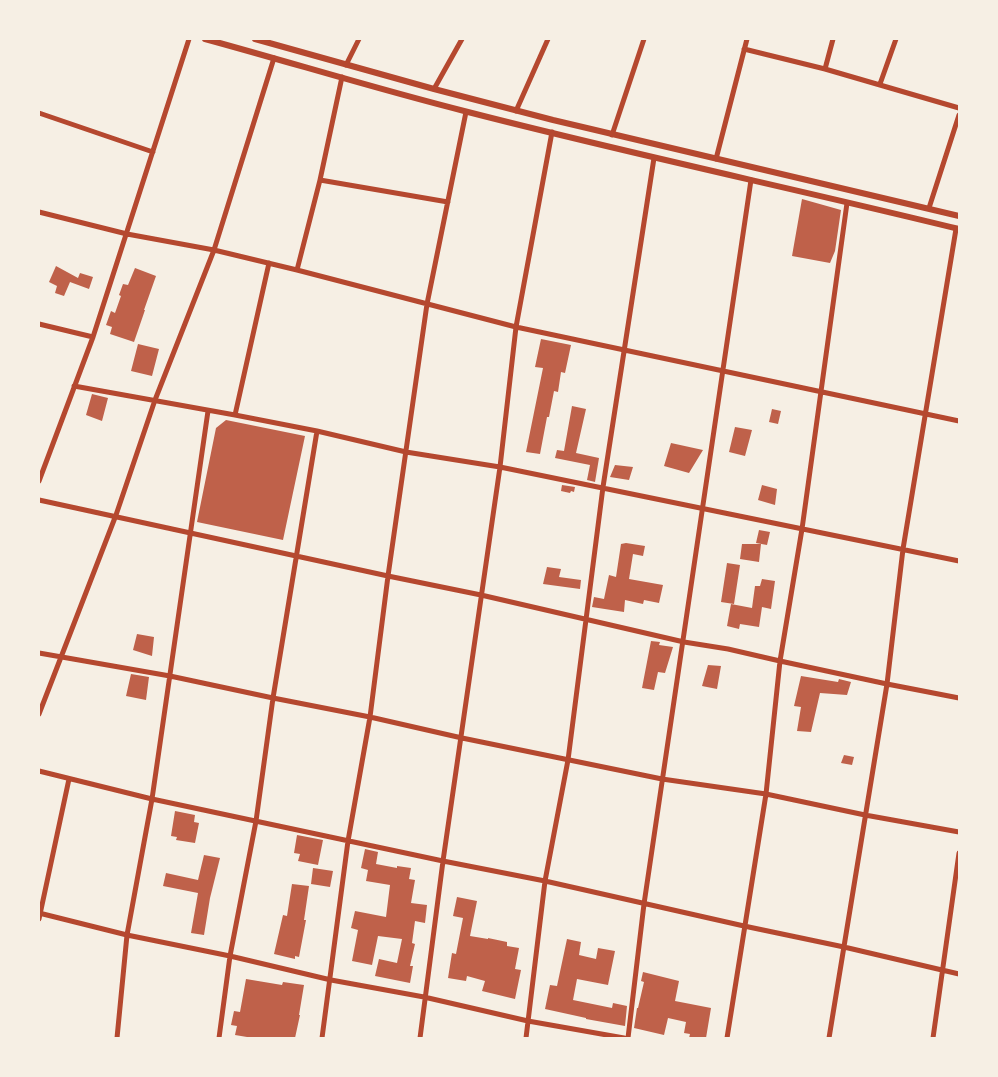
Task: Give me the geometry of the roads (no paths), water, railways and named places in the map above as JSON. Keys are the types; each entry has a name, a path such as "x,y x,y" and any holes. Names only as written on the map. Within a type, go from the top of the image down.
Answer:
{"street":[{"path":"39,481 93,338 189,39"},
{"path":"205,39 466,111 654,158 958,229 903,549 887,684 829,1038"},
{"path":"255,39 516,111 959,216"},
{"path":"346,65 359,39"},
{"path":"434,89 462,39"},
{"path":"516,111 548,39"},
{"path":"612,135 644,39"},
{"path":"716,159 747,39"},
{"path":"825,69 834,39"},
{"path":"880,84 896,39"},
{"path":"744,49 880,84 959,108"},
{"path":"39,714 116,515 155,400 214,250 274,58"},
{"path":"297,270 320,180 342,77"},
{"path":"322,1038 348,841 370,717 427,304 466,111"},
{"path":"39,113 153,152"},
{"path":"928,208 959,115"},
{"path":"420,1038 500,467 516,327 552,132"},
{"path":"526,1038 545,881 568,760 603,488 654,158"},
{"path":"320,180 448,202"},
{"path":"69,779 39,915 331,980 424,997 528,1021 626,1038 751,180"},
{"path":"727,1038 766,794 780,661 802,529 847,203"},
{"path":"39,212 127,234 269,263 516,327 959,421"},
{"path":"235,415 269,263"},
{"path":"39,324 93,338"},
{"path":"74,386 235,415 406,452 500,467 959,561"},
{"path":"117,1038 127,936 152,799 208,411"},
{"path":"219,1038 230,956 256,820 273,698 317,432"},
{"path":"39,500 481,595 684,642 728,649 959,698"},
{"path":"39,653 170,676 662,779 766,794 959,832"},
{"path":"39,771 152,799 545,881 959,974"},
{"path":"933,1038 959,853"}]}
